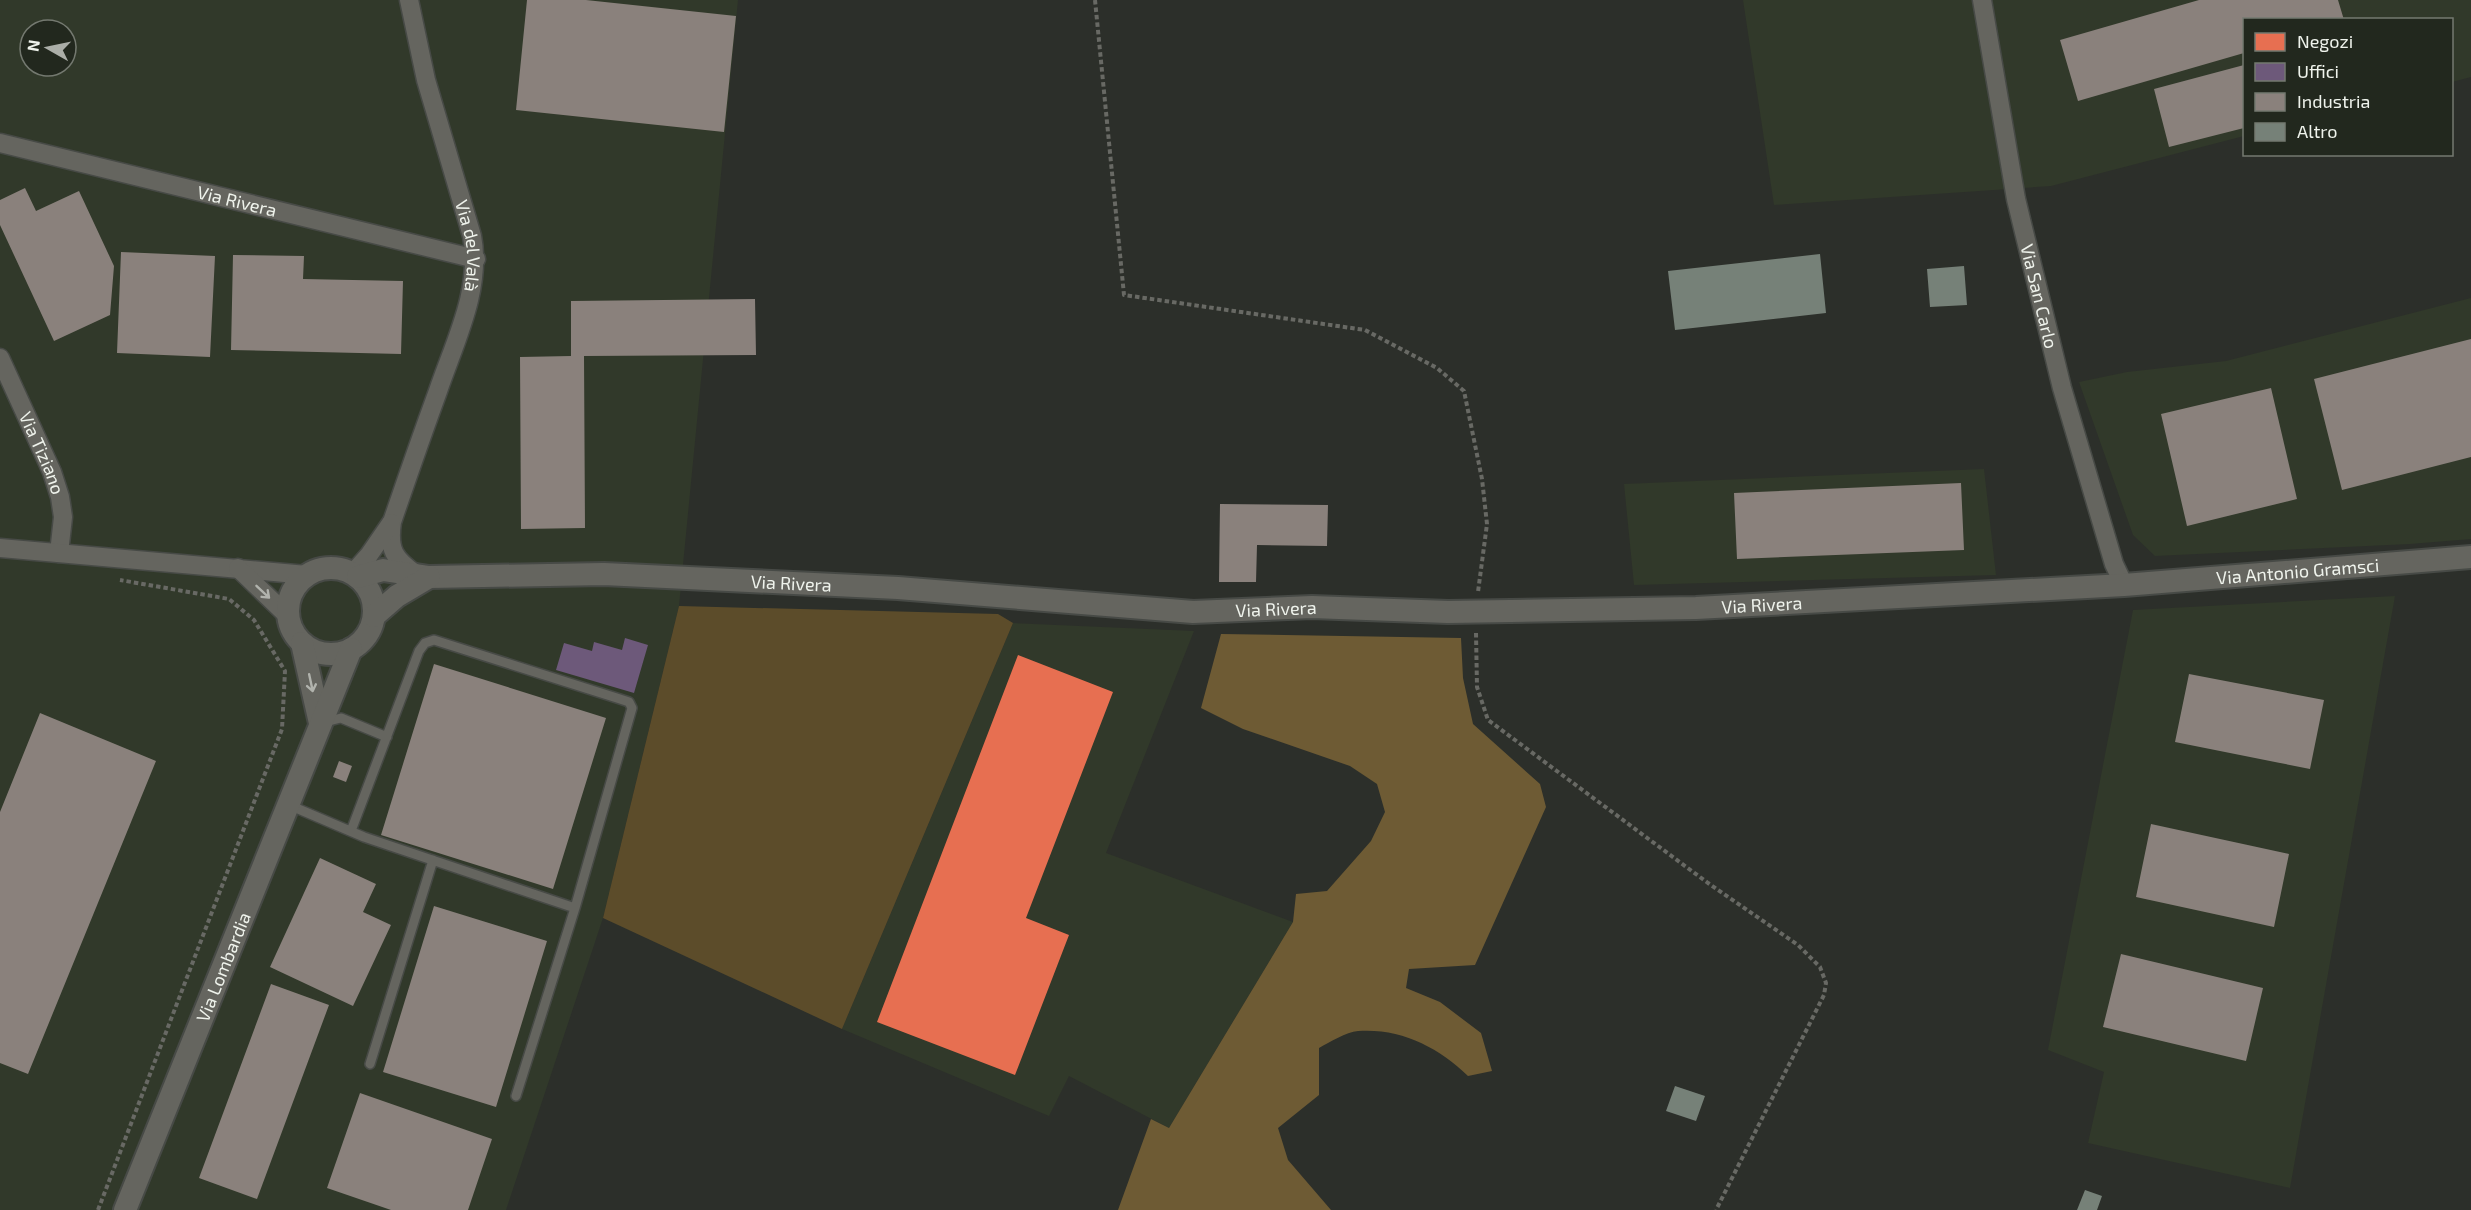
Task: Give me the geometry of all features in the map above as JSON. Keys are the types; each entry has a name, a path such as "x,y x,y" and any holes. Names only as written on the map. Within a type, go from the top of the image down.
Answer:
{"street":[{"name":"Via del Valà","path":"409,0 426,80 472,236 476,259 463,318 392,522 390,537 393,552 398,561 423,576"},
{"name":"Via San Carlo","path":"1982,0 2016,199 2057,365 2114,564 2124,585"},
{"name":"Via Rivera","path":"0,143 476,259"},
{"name":"Via Tiziano","path":"0,358 52,472 60,497 63,517 59,554"},
{"name":"Via del Valà","path":"356,575 392,522"},
{"path":"0,548 307,575 330,567 356,575 368,588 373,602 374,616 362,641 351,649 326,654 302,643"},
{"name":"Via Antonio Gramsci","path":"2124,585 2471,557"},
{"path":"238,568 288,616"},
{"name":"Via Rivera","path":"356,575 383,570 423,576 604,574 703,578 898,588 1193,612 1312,607 1476,612 1696,608 2124,585"},
{"path":"307,575 292,593 288,616 291,626 302,643 320,723"},
{"name":"Via Rivera","path":"374,616 423,576"},
{"name":"Via Lombardia","path":"125,1210 351,649"}],"lane":[{"path":"351,831 424,643 434,640 629,702 632,708 575,908 516,1096"},
{"path":"320,723 341,718 387,737"},
{"path":"287,804 351,831 575,908"},
{"path":"370,1064 433,860"}],"path":[{"path":"1095,0 1124,295 1365,330 1437,368 1464,391 1482,479 1487,524 1476,612 1477,687 1488,720 1708,883 1798,945 1820,967 1826,983 1824,995 1716,1210"},
{"path":"98,1210 282,729 285,671 254,620 229,599 118,579"}],"shaded area":[{"path":"0,0 738,0 679,606 603,918 506,1210 0,1210"},
{"path":"1743,0 2471,0 2471,77 2453,82 2453,18 2243,18 2243,136 2051,186 1774,205"},
{"path":"2471,298 2471,539 2155,556 2133,535 2079,382 2127,372 2226,361"},
{"path":"1984,469 1996,575 1634,585 1624,484"},
{"path":"2395,596 2290,1188 2088,1143 2104,1072 2048,1050 2133,610"},
{"path":"679,606 998,614 1013,623 842,1029 603,918"},
{"path":"1013,623 1194,631 1106,853 1293,922 1169,1128 1069,1076 1049,1116 842,1029"},
{"path":"1221,634 1461,638 1463,678 1473,724 1540,784 1546,807 1475,965 1409,969 1406,988 1440,1002 1481,1033 1492,1071 1468,1076 1431,1048 1404,1036 1374,1031 1353,1032 1319,1048 1319,1095 1278,1128 1288,1160 1331,1210 1118,1210 1151,1119 1169,1128 1293,922 1296,894 1327,891 1371,841 1385,812 1377,784 1350,766 1243,729 1201,708"}],"building: Negozi":[{"path":"1018,655 1113,692 1026,918 1069,935 1015,1075 877,1022"}],"building: Uffici":[{"path":"625,638 648,645 634,693 556,670 564,643 592,651 594,642 622,650"}],"building: Industria":[{"path":"527,0 586,0 736,16 724,132 516,110"},
{"path":"2199,0 2338,0 2343,18 2243,18 2243,53 2078,101 2060,40"},
{"path":"2243,65 2243,128 2169,147 2154,89"},
{"path":"25,188 36,211 79,191 114,266 110,315 54,341 0,225 0,200"},
{"path":"121,252 215,256 210,357 117,353"},
{"path":"233,255 304,256 303,279 403,281 401,354 231,350"},
{"path":"755,299 756,355 584,356 585,528 521,529 520,357 571,356 571,301"},
{"path":"2471,339 2471,457 2342,490 2314,379"},
{"path":"2271,388 2297,499 2187,526 2161,414"},
{"path":"1961,483 1964,550 1737,559 1734,493"},
{"path":"1220,504 1328,505 1327,546 1257,545 1256,582 1219,582"},
{"path":"434,664 606,718 553,889 381,835"},
{"path":"2189,674 2324,700 2310,769 2175,742"},
{"path":"40,713 156,761 28,1074 0,1063 0,812"},
{"path":"339,761 352,766 346,782 333,777"},
{"path":"2151,824 2289,854 2274,927 2136,897"},
{"path":"320,858 376,884 363,912 391,925 353,1006 270,967"},
{"path":"434,906 547,941 496,1107 383,1072"},
{"path":"2121,954 2263,988 2246,1061 2103,1027"},
{"path":"271,984 329,1005 257,1199 199,1178"},
{"path":"360,1093 492,1139 468,1210 391,1210 327,1188"}],"building: Altro":[{"path":"1820,254 1826,313 1675,330 1668,271"},
{"path":"1964,266 1967,305 1930,307 1927,269"},
{"path":"1675,1086 1705,1096 1696,1121 1666,1111"},
{"path":"2085,1190 2102,1196 2097,1210 2077,1210"}]}
